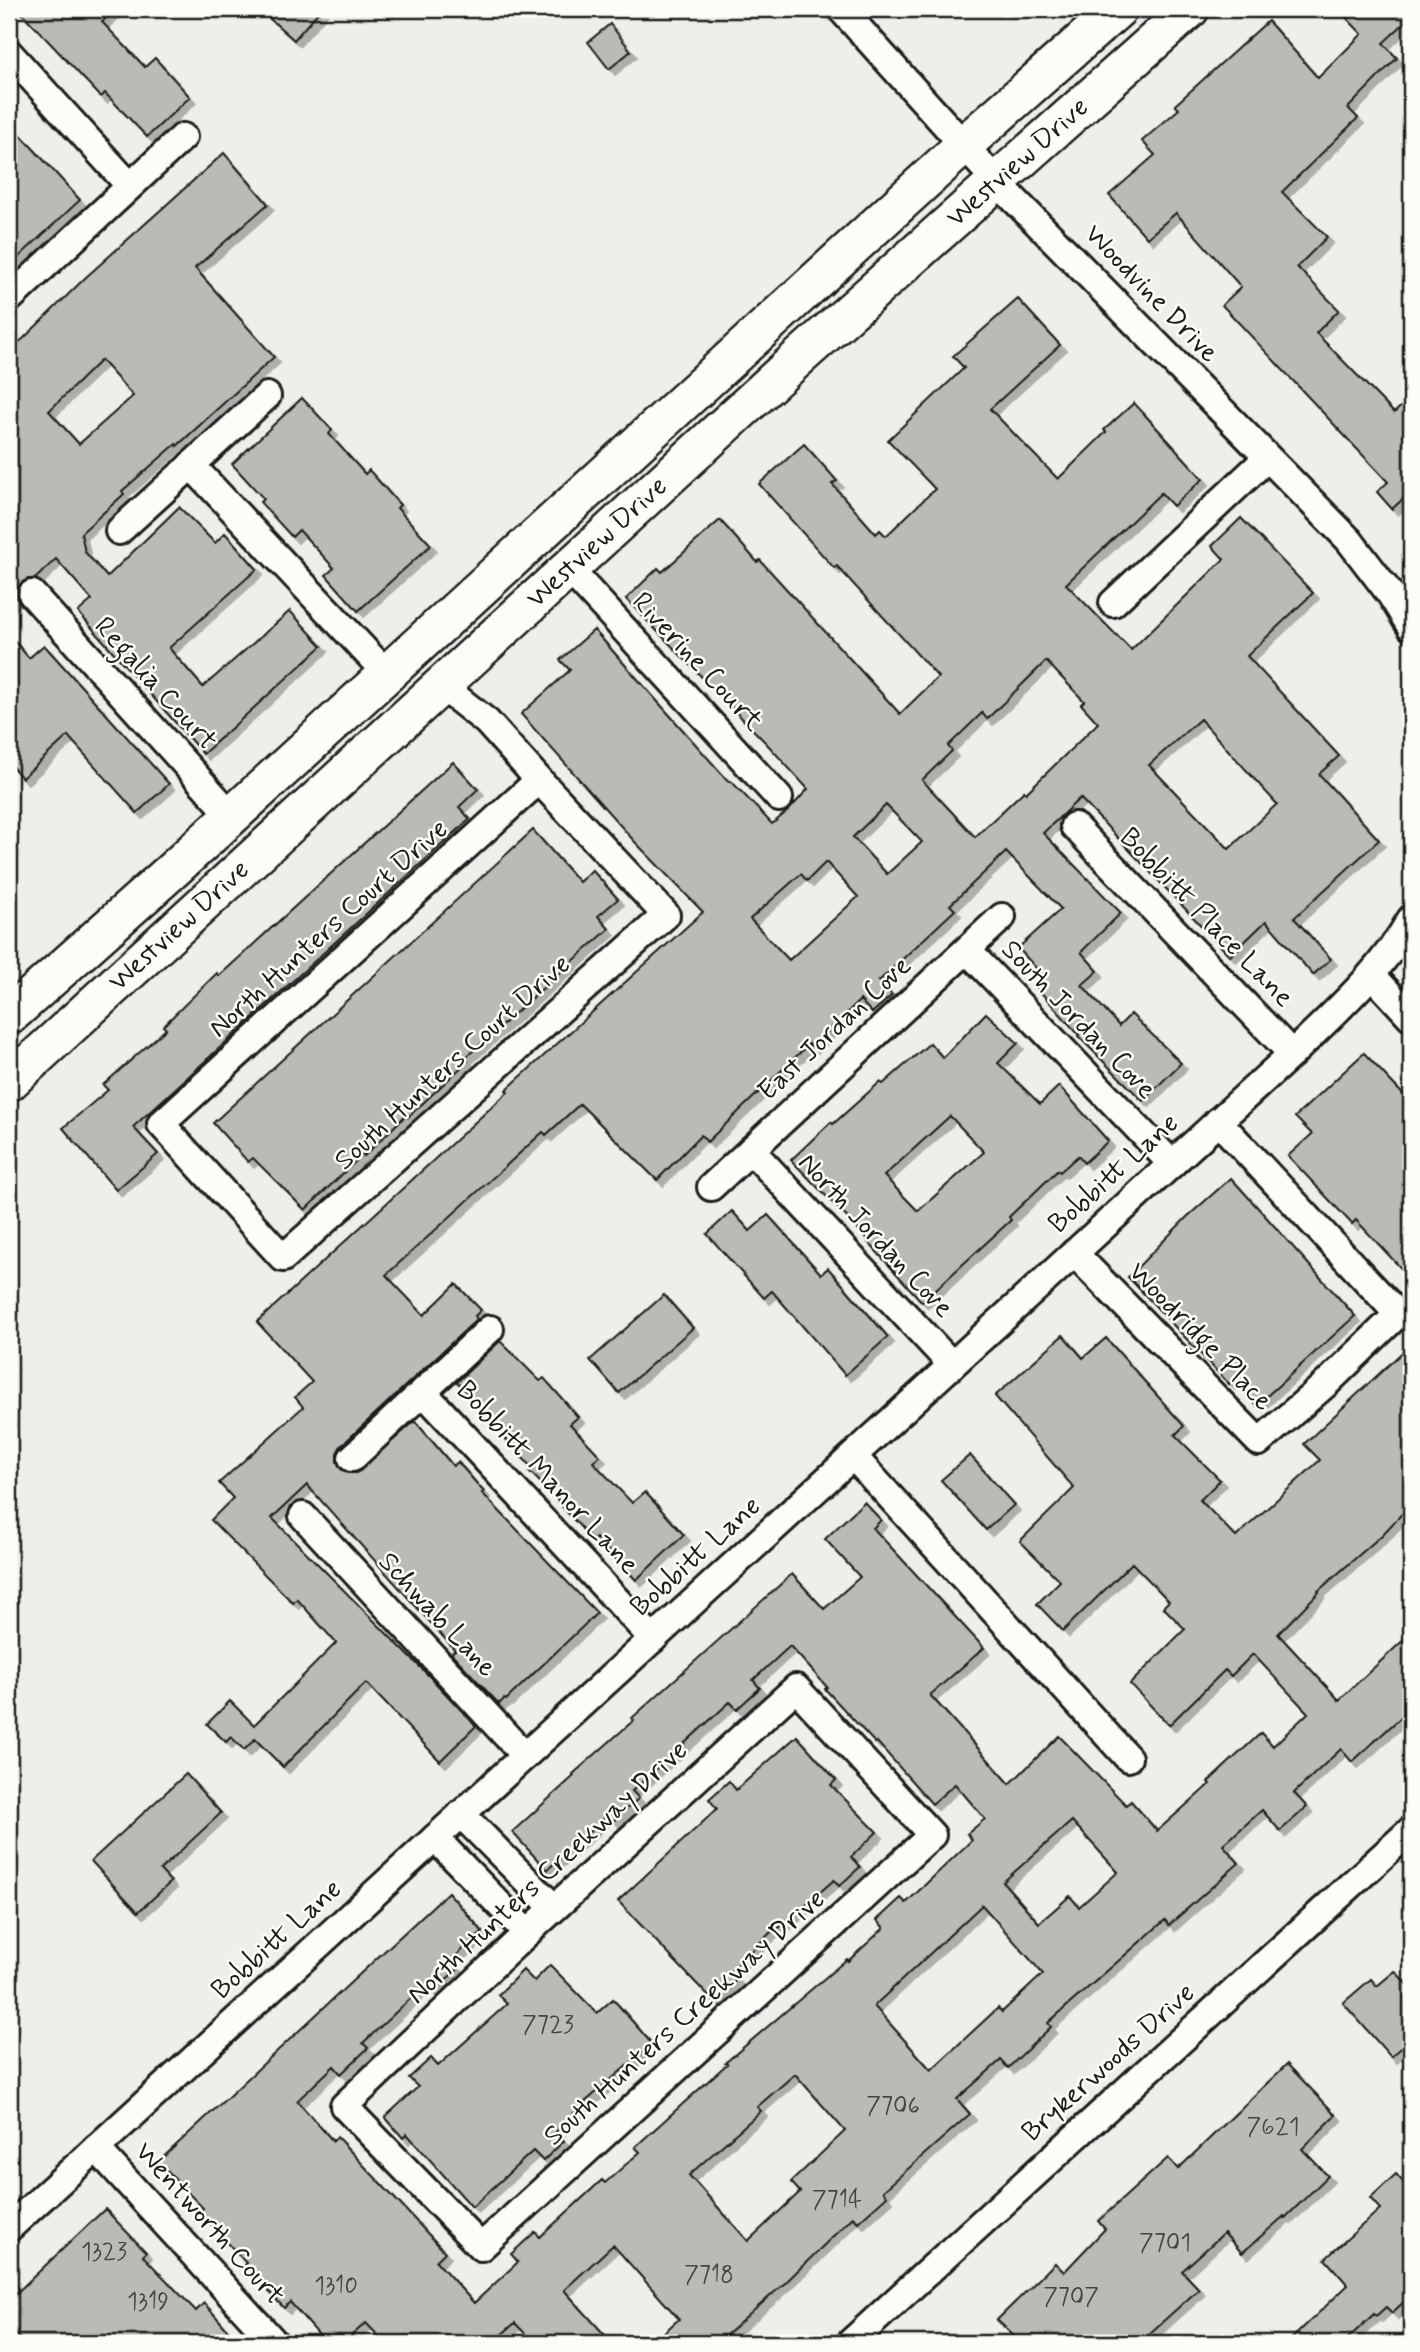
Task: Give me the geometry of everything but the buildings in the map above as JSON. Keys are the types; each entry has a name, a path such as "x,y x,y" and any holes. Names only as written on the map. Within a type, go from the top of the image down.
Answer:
{"main road":[{"name":"Westview Drive","path":"9,1016 175,868 965,144 1118,9"},
{"name":"Westview Drive","path":"9,1082 568,568 1190,9"},
{"path":"588,490 619,523"},
{"path":"175,868 207,901"}],"street":[{"name":"Woodvine Drive","path":"841,9 996,181 1349,540 1391,595 1411,627"},
{"path":"9,53 130,186"},
{"path":"9,299 183,137"},
{"path":"119,531 267,396"},
{"path":"1113,603 1266,458"},
{"path":"191,465 387,674"},
{"name":"Riverine Court","path":"568,568 779,798"},
{"name":"Regalia Court","path":"32,594 232,816"},
{"path":"442,686 487,722 539,780"},
{"name":"South Hunters Court Drive","path":"283,1258 666,915 539,780"},
{"name":"North Hunters Court Drive","path":"283,1258 162,1124 539,780"},
{"name":"Bobbitt Place Lane","path":"1074,826 1292,1054"},
{"name":"East Jordan Cove","path":"711,1187 1002,917"},
{"name":"Bobbitt Lane","path":"9,2228 1292,1054 1371,975 1401,937 1411,919"},
{"name":"South Jordan Cove","path":"967,950 1172,1164"},
{"path":"1371,975 1411,1017"},
{"name":"Woodridge Place","path":"1074,1253 1259,1442 1328,1382 1398,1314 1218,1121"},
{"name":"North Jordan Cove","path":"751,1150 952,1365"},
{"path":"352,1458 490,1329"},
{"name":"Bobbitt Manor Lane","path":"423,1392 653,1639"},
{"path":"853,1456 1128,1758"},
{"name":"Schwab Lane","path":"303,1516 525,1756"},
{"name":"North Hunters Creekway Drive","path":"344,2106 554,1908 796,1688 932,1835"},
{"path":"461,1814 554,1908"},
{"name":"Brykerwoods Drive","path":"850,2343 1411,1830"},
{"name":"South Hunters Creekway Drive","path":"344,2106 481,2247 932,1835"},
{"path":"435,1838 527,1933"},
{"name":"Wentworth Court","path":"96,2148 275,2343"}]}
